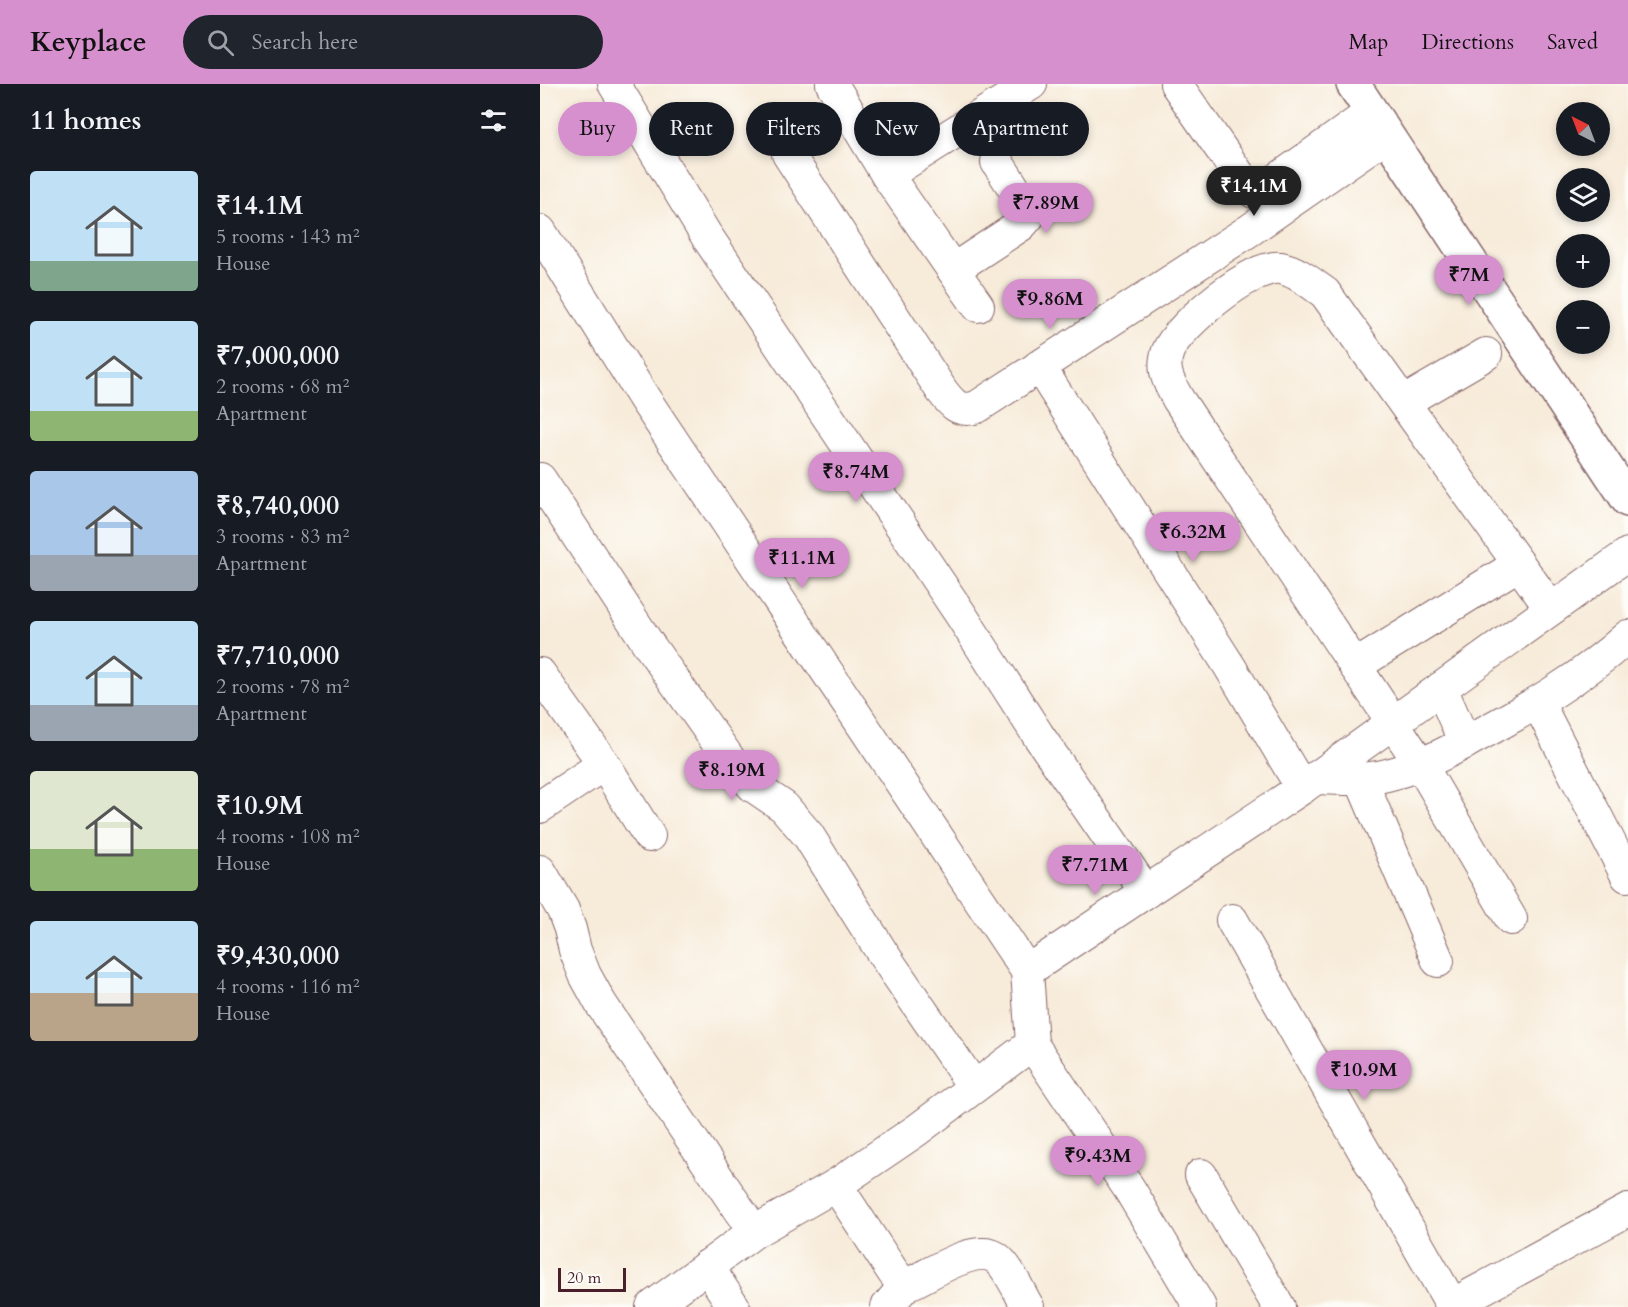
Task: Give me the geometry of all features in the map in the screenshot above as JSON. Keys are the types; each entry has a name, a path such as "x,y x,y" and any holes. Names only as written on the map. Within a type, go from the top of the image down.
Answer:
{"main road":[{"path":"1353,84 1628,500"}],"street":[{"path":"614,84 706,235 962,615 1038,735 1146,892"},
{"path":"832,84 887,175 978,306"},
{"path":"887,175 1031,84"},
{"path":"1176,84 1248,188 1254,192 1379,124"},
{"path":"789,156 935,381 955,407 968,410 977,407 1250,230 1379,124"},
{"path":"954,269 1021,225 1028,217 1028,210 997,162"},
{"path":"540,231 644,398 1027,971 1032,1044 1130,1190 1200,1307"},
{"path":"1511,919 1421,765 1178,399 1168,380 1165,367 1168,351 1178,334 1238,284 1255,273 1270,268 1281,268 1308,280 1325,293 1551,609"},
{"path":"1404,402 1486,354"},
{"path":"1039,366 1230,667 1308,783"},
{"path":"540,479 649,645 732,764 753,786 784,807 808,835 883,954 975,1087"},
{"path":"1027,971 1308,783 1628,554"},
{"path":"1355,666 1519,564"},
{"path":"1308,783 1361,780 1421,765 1538,703 1594,665 1628,636"},
{"path":"540,674 604,764 650,836"},
{"path":"1441,688 1465,743"},
{"path":"1538,703 1627,876"},
{"path":"540,807 604,764"},
{"path":"1361,780 1438,961"},
{"path":"540,871 563,910 574,950 601,1004 754,1232"},
{"path":"1232,920 1453,1306 1628,1210"},
{"path":"652,1307 754,1232 836,1185 1032,1044"},
{"path":"1201,1175 1279,1307"},
{"path":"836,1185 898,1280 907,1283"},
{"path":"887,1307 907,1283 973,1253 984,1253 995,1257 1004,1266 1028,1307"},
{"path":"707,1266 734,1307"}]}
